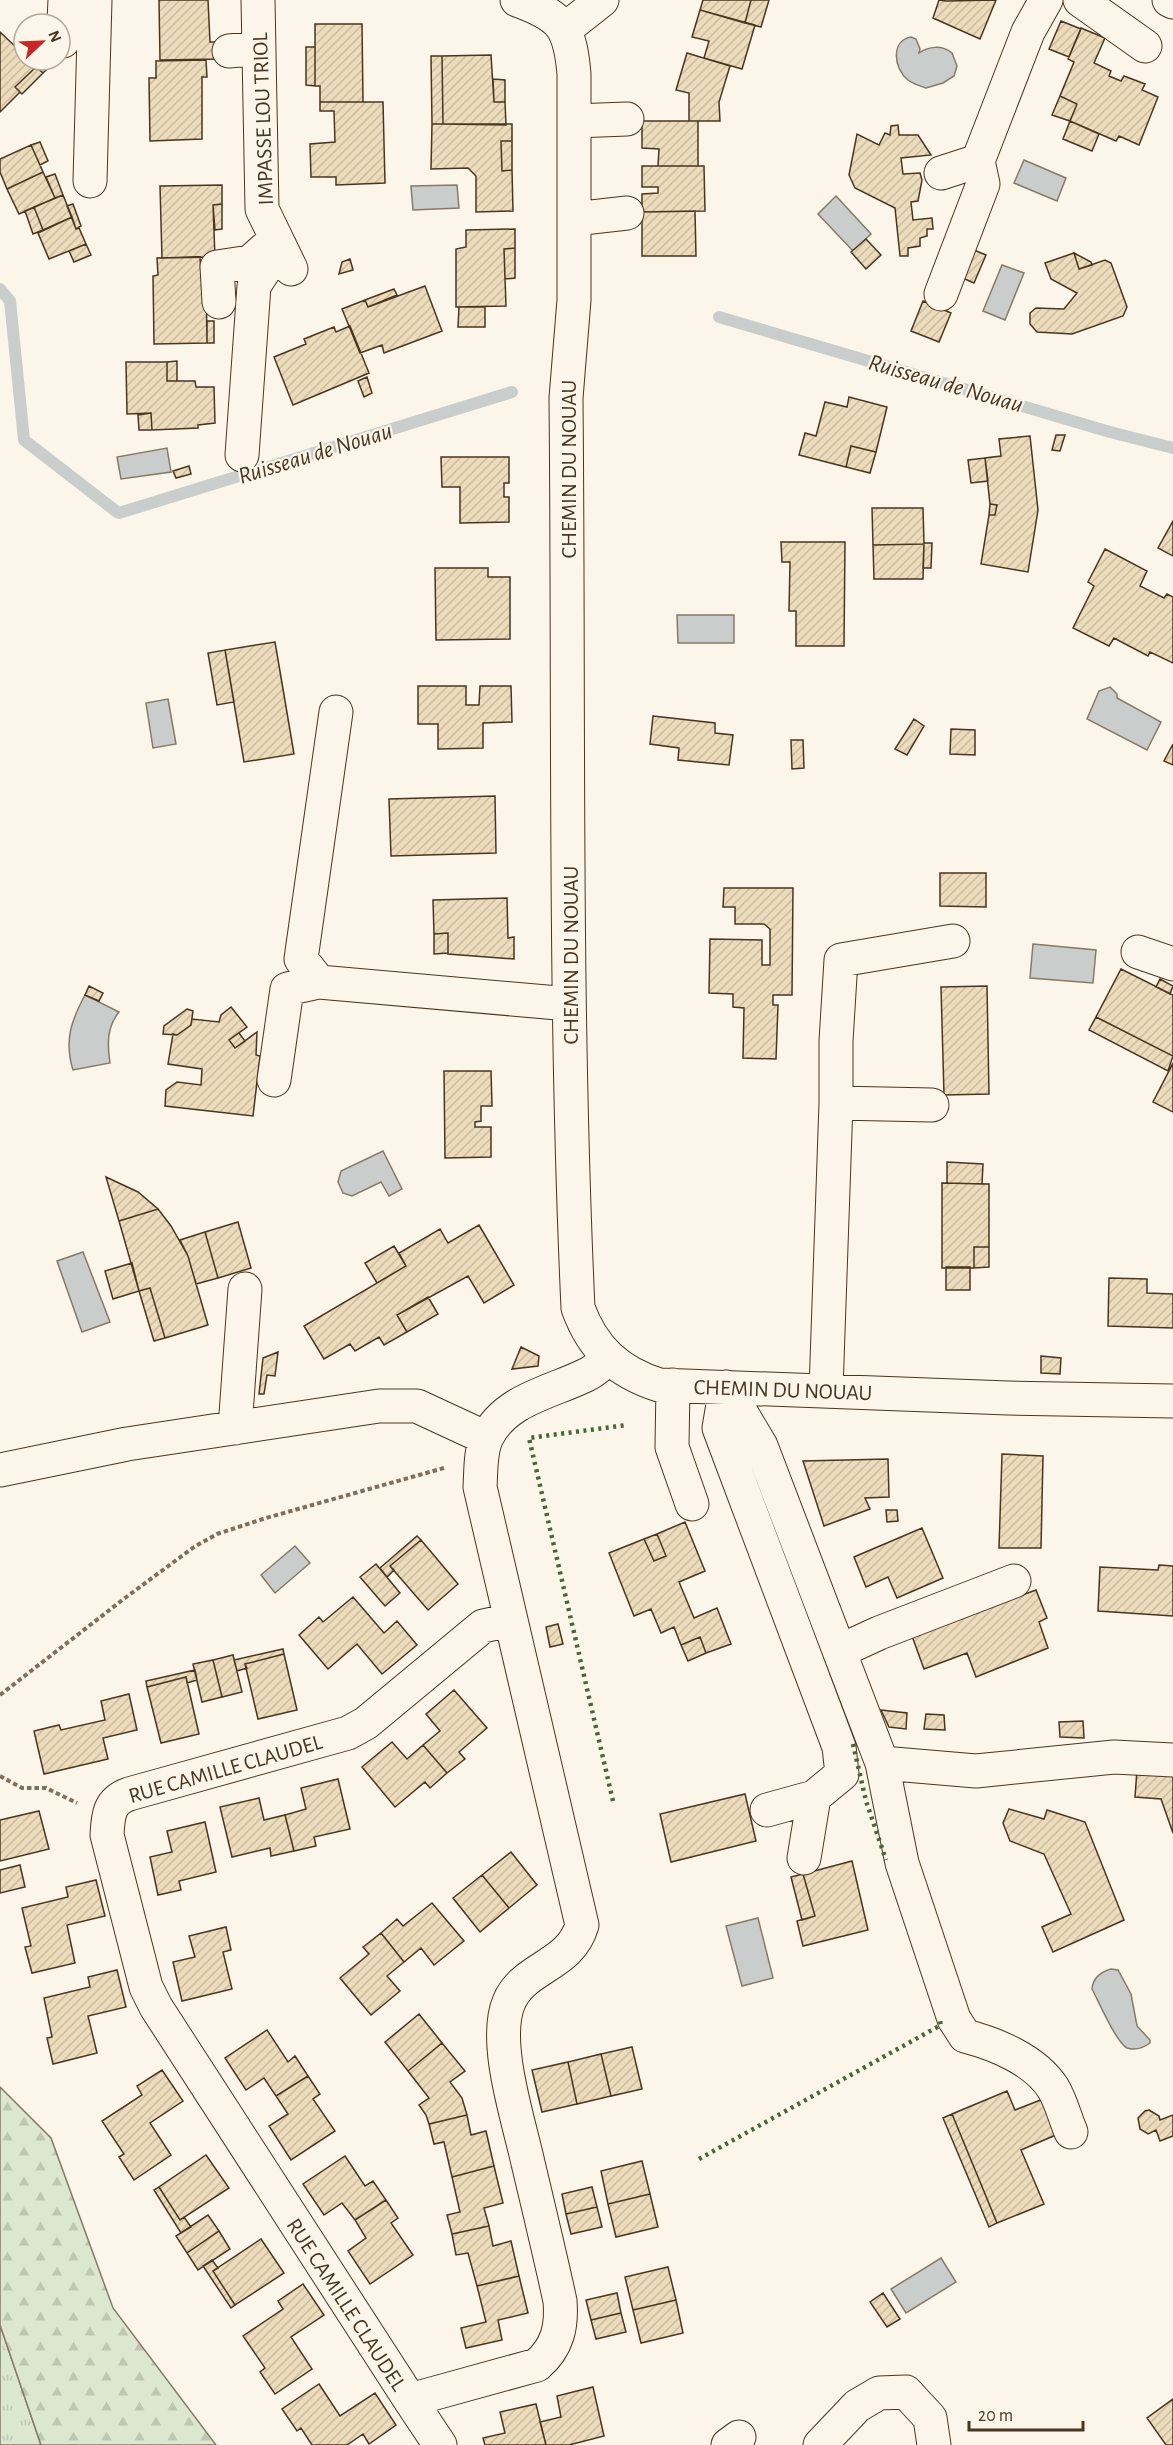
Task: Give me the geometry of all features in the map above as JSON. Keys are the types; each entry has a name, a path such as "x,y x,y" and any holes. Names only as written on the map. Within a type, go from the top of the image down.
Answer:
{"street":[{"path":"90,181 95,0"},
{"name":"IMPASSE LOU TRIOL","path":"258,0 244,50 262,209 282,251"},
{"path":"517,0 545,11 564,30 602,0"},
{"path":"941,294 983,184 978,161 1028,32 1046,0"},
{"path":"1080,0 1145,46"},
{"name":"CHEMIN DU NOUAU","path":"564,30 572,51 574,121 574,300 566,398 569,1004 573,1200 578,1308 590,1335 608,1359 631,1375 659,1385 1008,1398 1173,1401"},
{"path":"574,121 627,119"},
{"path":"941,173 978,161"},
{"path":"574,219 627,213"},
{"path":"219,302 217,267 250,262 282,251"},
{"path":"242,455 254,286 282,251"},
{"path":"319,982 301,958 336,712"},
{"path":"826,1390 836,1041 841,960 953,940"},
{"path":"1138,952 1173,964"},
{"path":"274,1080 287,990 319,982 569,1004"},
{"path":"836,1103 932,1105"},
{"path":"235,1428 245,1289"},
{"path":"0,1470 127,1444 369,1408 417,1406 486,1438 501,1418 520,1403 589,1374 608,1359"},
{"path":"673,1385 672,1447 692,1504"},
{"path":"726,1387 761,1446 882,1763 902,1863 954,2019 965,2036 994,2044 1029,2064 1053,2088 1071,2132"},
{"path":"726,1387 719,1428 839,1747 842,1774 814,1797 767,1810"},
{"name":"RUE CAMILLE CLAUDEL","path":"486,1438 480,1487 582,1925 578,1938 569,1950 521,1983 509,2000 503,2020 506,2066 560,2301 561,2327 550,2352 537,2365 410,2400 156,2007 146,1987 107,1835 108,1818 112,1804 120,1797 348,1733 366,1723 483,1626 510,1620"},
{"path":"840,1651 879,1633 1014,1581"},
{"path":"882,1763 976,1771 1114,1757 1173,1760"},
{"path":"804,1858 814,1797"},
{"path":"820,2445 857,2406 879,2394 906,2392 930,2418 934,2445"},
{"path":"410,2400 440,2445"}],"path":[{"path":"0,1695 125,1598 194,1547 217,1534 266,1518 426,1474 447,1466 486,1438"},
{"path":"0,1776 22,1788 46,1788 108,1818"}],"green space":[{"path":"0,2087 51,2138 113,2308 216,2445 41,2445 0,2325"},
{"path":"0,2325 41,2445 0,2445"}],"shaded area":[{"path":"911,37 916,39 920,49 919,53 936,47 952,53 957,66 954,76 943,83 926,88 908,80 897,63 896,56 900,44"},
{"path":"1024,160 1066,178 1057,201 1014,183"},
{"path":"457,185 459,208 413,210 411,186"},
{"path":"836,196 871,234 853,251 818,214"},
{"path":"1002,265 1024,273 1005,320 983,311"},
{"path":"167,448 171,472 121,479 117,457"},
{"path":"677,615 734,615 734,643 678,643"},
{"path":"1110,687 1117,694 1117,698 1161,722 1147,750 1087,719 1099,691"},
{"path":"168,699 176,744 153,748 146,703"},
{"path":"1033,944 1096,950 1093,983 1030,978"},
{"path":"85,995 119,1012 112,1024 109,1036 110,1063 73,1070 69,1050 70,1031"},
{"path":"383,1151 402,1189 389,1196 381,1182 352,1196 343,1193 338,1182 341,1171"},
{"path":"83,1252 110,1322 82,1332 57,1261"},
{"path":"295,1546 310,1563 275,1593 261,1575"},
{"path":"758,1918 773,1978 742,1986 726,1926"},
{"path":"1111,1969 1118,1970 1131,1994 1137,2026 1150,2040 1150,2043 1142,2048 1130,2049 1123,2044 1113,2030 1092,1989 1098,1976"},
{"path":"941,2258 956,2282 906,2313 891,2289"}],"building":[{"path":"159,0 208,0 210,42 219,42 219,59 160,60"},
{"path":"703,0 751,0 745,23 700,10"},
{"path":"751,0 769,0 761,27 745,23"},
{"path":"939,0 996,0 980,39 933,18"},
{"path":"700,10 755,25 742,69 704,58 709,41 692,37"},
{"path":"1061,21 1081,29 1069,57 1049,49"},
{"path":"315,24 362,24 363,102 320,102 320,86 315,86"},
{"path":"1081,28 1105,38 1094,63 1111,71 1109,76 1121,81 1124,76 1145,84 1142,90 1158,97 1139,145 1119,136 1116,141 1070,121 1077,104 1060,96 1074,62 1068,59"},
{"path":"0,32 12,43 12,72 31,72 15,87 20,92 0,112"},
{"path":"306,47 315,47 315,86 306,85"},
{"path":"687,53 730,66 719,102 720,121 689,121 689,93 676,90"},
{"path":"491,55 494,102 505,102 506,125 443,124 442,56"},
{"path":"431,56 442,56 443,124 432,124"},
{"path":"206,60 207,77 202,77 202,139 150,141 149,78 156,78 156,61"},
{"path":"31,72 43,73 22,94 15,87"},
{"path":"493,79 505,80 505,102 494,102"},
{"path":"1060,96 1077,104 1070,121 1052,115"},
{"path":"320,102 383,102 385,183 336,185 336,177 311,177 310,144 335,142 334,111 320,111"},
{"path":"642,121 698,121 698,166 658,166 659,149 642,148"},
{"path":"1070,121 1099,134 1092,151 1063,139"},
{"path":"432,124 512,124 512,141 501,141 502,171 512,170 513,211 476,212 476,176 468,168 431,169"},
{"path":"898,125 899,135 918,135 931,155 901,158 903,174 920,173 922,180 918,201 911,202 913,220 932,218 933,229 927,229 927,236 920,238 920,246 908,248 908,256 900,256 895,208 855,188 849,175 857,134 879,145 885,133 890,135 891,126"},
{"path":"501,141 512,141 512,170 502,171"},
{"path":"40,142 48,161 40,165 31,145"},
{"path":"31,145 43,172 7,189 0,172 0,159"},
{"path":"642,166 704,166 705,211 642,212 642,194 658,193 658,187 642,187"},
{"path":"43,172 55,198 19,214 7,189"},
{"path":"55,174 63,195 55,198 46,177"},
{"path":"222,185 222,204 213,205 215,257 162,258 160,186"},
{"path":"63,195 72,217 43,230 34,207"},
{"path":"73,204 81,226 76,229 67,206"},
{"path":"222,204 222,229 215,230 213,205"},
{"path":"34,207 43,230 33,234 25,211"},
{"path":"695,211 696,256 642,256 642,212"},
{"path":"72,217 76,229 79,228 86,244 49,259 38,233"},
{"path":"515,229 515,248 504,249 506,306 456,307 456,249 466,247 466,230"},
{"path":"866,239 881,255 866,269 851,252"},
{"path":"86,244 91,255 74,262 69,251"},
{"path":"515,248 515,278 505,279 504,249"},
{"path":"969,248 986,255 974,283 958,276"},
{"path":"1074,253 1079,269 1105,260 1111,263 1127,307 1123,316 1072,334 1037,332 1030,324 1030,313 1036,308 1064,309 1077,293 1051,279 1045,263"},
{"path":"1074,253 1091,262 1092,265 1079,269"},
{"path":"200,257 201,275 206,275 207,343 154,344 153,276 158,275 157,258"},
{"path":"350,259 353,270 339,274 342,262"},
{"path":"425,286 442,331 384,353 382,345 360,353 342,309 365,300 368,307"},
{"path":"394,289 397,295 368,307 365,300"},
{"path":"923,301 951,313 939,342 911,331"},
{"path":"459,307 485,307 485,327 458,327"},
{"path":"207,321 214,321 214,343 207,343"},
{"path":"350,326 369,373 293,405 274,357 306,344 304,339 334,327 336,332"},
{"path":"177,361 177,381 167,381 167,362"},
{"path":"126,362 167,362 167,381 195,381 196,387 214,387 215,423 198,425 198,428 152,430 151,413 127,414"},
{"path":"367,377 372,393 364,397 358,381"},
{"path":"849,397 887,407 876,452 851,446 846,467 799,455 805,433 816,436 825,402 847,407"},
{"path":"151,413 152,430 139,430 138,415"},
{"path":"1056,435 1065,435 1060,451 1052,450"},
{"path":"1030,436 1038,510 1028,572 981,564 989,515 995,515 997,505 990,504 985,458 1001,456 999,439"},
{"path":"851,446 876,452 870,473 846,467"},
{"path":"441,457 509,457 509,483 504,483 504,497 509,497 509,522 460,523 460,487 442,487"},
{"path":"985,458 988,481 971,483 968,460"},
{"path":"189,466 191,474 176,478 173,471"},
{"path":"990,504 997,505 995,515 989,515"},
{"path":"872,508 923,508 924,544 873,545"},
{"path":"1173,521 1173,556 1158,548"},
{"path":"781,542 845,542 844,646 796,646 796,611 789,611 790,562 782,562"},
{"path":"924,543 932,543 931,568 923,568"},
{"path":"924,544 923,579 874,579 873,545"},
{"path":"1105,549 1147,571 1140,586 1164,598 1167,594 1173,597 1173,663 1150,652 1148,656 1114,638 1109,646 1073,628 1094,586 1088,582"},
{"path":"435,568 488,568 488,577 510,577 510,639 436,640"},
{"path":"275,642 294,754 244,762 225,650"},
{"path":"225,650 234,702 217,705 208,653"},
{"path":"418,686 466,686 466,705 479,705 480,686 511,686 512,722 483,723 483,748 438,749 438,724 418,724"},
{"path":"653,716 715,723 715,733 733,735 729,765 678,760 679,748 650,744"},
{"path":"914,719 924,726 907,755 895,749"},
{"path":"951,729 975,730 975,755 950,754"},
{"path":"791,740 803,740 804,768 792,769"},
{"path":"1173,744 1173,765 1164,761"},
{"path":"495,796 496,853 391,856 389,799"},
{"path":"940,873 986,873 986,907 940,906"},
{"path":"724,888 793,888 792,995 773,995 773,1005 778,1005 776,1059 743,1058 744,1008 733,1007 733,994 709,993 710,939 762,940 762,965 770,965 770,929 764,924 735,924 735,907 723,907"},
{"path":"507,898 508,938 514,937 514,959 448,954 448,933 434,934 433,900"},
{"path":"448,933 448,953 434,954 434,934"},
{"path":"1121,969 1173,995 1173,1056 1096,1017"},
{"path":"1160,979 1173,986 1170,994 1156,987"},
{"path":"89,986 103,993 99,1001 85,995"},
{"path":"987,986 989,1094 944,1095 941,987"},
{"path":"231,1007 247,1027 229,1040 235,1048 257,1032 256,1055 260,1056 253,1116 165,1106 166,1090 177,1082 201,1085 202,1069 168,1064 173,1034 177,1035 191,1025 192,1019 219,1022 221,1015"},
{"path":"187,1009 193,1011 191,1025 177,1035 163,1034 164,1026"},
{"path":"1096,1017 1173,1056 1168,1071 1089,1030"},
{"path":"239,1033 245,1041 235,1048 229,1040"},
{"path":"1173,1063 1173,1112 1153,1102"},
{"path":"444,1071 491,1071 492,1106 481,1106 481,1121 475,1122 475,1127 491,1127 491,1157 445,1158"},
{"path":"947,1162 983,1164 982,1184 947,1183"},
{"path":"106,1177 138,1192 158,1209 119,1221"},
{"path":"942,1183 989,1184 989,1247 974,1247 974,1268 942,1268"},
{"path":"158,1209 171,1226 188,1256 208,1325 165,1338 150,1288 139,1291 119,1221"},
{"path":"238,1222 251,1268 218,1278 205,1232"},
{"path":"479,1225 514,1285 484,1303 468,1276 397,1315 407,1332 384,1345 379,1337 355,1351 350,1344 324,1359 304,1326 406,1266 399,1253 440,1229 448,1243"},
{"path":"205,1232 218,1278 196,1284 188,1256 180,1240"},
{"path":"394,1246 406,1266 377,1283 365,1263"},
{"path":"974,1247 989,1247 989,1267 974,1268"},
{"path":"132,1263 139,1291 113,1299 105,1271"},
{"path":"946,1267 970,1267 970,1290 946,1290"},
{"path":"1109,1278 1147,1279 1147,1293 1173,1294 1173,1328 1108,1326"},
{"path":"150,1288 165,1338 154,1341 139,1291"},
{"path":"428,1297 438,1314 407,1332 397,1315"},
{"path":"521,1347 539,1356 538,1366 512,1369"},
{"path":"278,1352 275,1376 267,1375 264,1394 259,1394 263,1358"},
{"path":"1041,1356 1061,1358 1060,1374 1041,1373"},
{"path":"1002,1454 1043,1456 1041,1548 999,1548"},
{"path":"888,1459 889,1497 865,1498 870,1509 824,1526 803,1461"},
{"path":"886,1510 897,1510 898,1521 887,1522"},
{"path":"685,1522 705,1571 679,1582 694,1618 717,1608 731,1644 706,1653 700,1637 681,1645 674,1627 661,1633 651,1609 634,1616 609,1553 644,1539 654,1561 666,1556 657,1534"},
{"path":"922,1528 943,1578 897,1598 888,1577 866,1587 854,1557"},
{"path":"657,1534 666,1556 654,1561 644,1539"},
{"path":"417,1536 421,1540 390,1566 394,1570 387,1577 380,1568"},
{"path":"421,1540 458,1584 428,1610 390,1566"},
{"path":"376,1564 400,1593 385,1606 360,1577"},
{"path":"1159,1565 1173,1566 1173,1616 1098,1611 1100,1567 1158,1570"},
{"path":"1036,1590 1047,1618 1039,1622 1048,1648 976,1677 967,1653 924,1669 912,1636"},
{"path":"353,1597 384,1633 397,1621 417,1645 382,1674 357,1644 328,1669 299,1635 319,1617 323,1622"},
{"path":"558,1624 563,1644 550,1647 546,1627"},
{"path":"700,1637 706,1653 688,1661 681,1645"},
{"path":"283,1649 284,1654 245,1664 247,1668 237,1671 234,1660"},
{"path":"284,1654 297,1710 258,1719 245,1664"},
{"path":"233,1655 242,1692 222,1697 213,1660"},
{"path":"213,1660 222,1697 202,1702 193,1664"},
{"path":"195,1670 197,1680 187,1683 186,1677 147,1687 146,1681"},
{"path":"186,1677 199,1734 161,1743 147,1687"},
{"path":"454,1690 487,1728 459,1752 465,1759 447,1773 423,1745 440,1731 426,1714"},
{"path":"129,1694 137,1730 103,1738 108,1759 44,1774 34,1731 59,1725 61,1730 105,1720 101,1701"},
{"path":"881,1710 907,1713 906,1729 889,1727"},
{"path":"926,1714 944,1715 945,1730 924,1729"},
{"path":"1083,1721 1084,1738 1060,1737 1059,1722"},
{"path":"392,1742 407,1759 423,1745 447,1773 430,1788 425,1782 395,1807 362,1767"},
{"path":"1137,1770 1173,1772 1173,1833 1161,1799 1135,1797"},
{"path":"338,1779 350,1829 314,1837 316,1846 294,1851 285,1815 306,1809 301,1788"},
{"path":"745,1794 756,1841 671,1862 660,1814"},
{"path":"259,1798 264,1820 285,1815 294,1851 271,1856 270,1848 232,1857 220,1807"},
{"path":"1009,1809 1044,1819 1047,1810 1085,1822 1124,1920 1053,1952 1042,1927 1071,1914 1044,1854 1010,1841 1003,1823"},
{"path":"39,1811 49,1849 0,1861 0,1820"},
{"path":"205,1822 216,1872 179,1881 181,1890 158,1895 150,1857 172,1852 167,1831"},
{"path":"511,1852 537,1885 509,1908 482,1875"},
{"path":"852,1861 868,1930 803,1946 797,1921 815,1916 803,1874"},
{"path":"20,1865 25,1887 0,1893 0,1870"},
{"path":"803,1874 815,1916 802,1920 791,1877"},
{"path":"482,1875 509,1908 480,1932 453,1898"},
{"path":"96,1880 105,1916 67,1925 75,1963 32,1973 25,1947 31,1946 22,1908 68,1897 66,1887"},
{"path":"432,1903 464,1941 434,1965 421,1948 404,1962 381,1933 397,1919 403,1926"},
{"path":"226,1927 231,1950 223,1952 232,1989 182,2001 173,1962 195,1957 189,1936"},
{"path":"381,1933 404,1962 387,1976 400,1991 371,2015 340,1978 369,1954 363,1947"},
{"path":"117,1970 126,2007 88,2016 97,2053 53,2064 47,2038 52,2037 44,1998 90,1987 88,1977"},
{"path":"419,2014 442,2043 408,2071 385,2042"},
{"path":"267,2030 288,2062 295,2056 308,2076 276,2096 264,2078 246,2090 225,2058"},
{"path":"442,2043 465,2071 450,2082 462,2098 467,2115 429,2124 419,2105 429,2098 408,2071"},
{"path":"632,2047 642,2089 611,2096 601,2054"},
{"path":"601,2054 611,2096 577,2104 568,2062"},
{"path":"568,2062 577,2104 542,2112 532,2070"},
{"path":"162,2070 183,2101 150,2123 171,2155 134,2180 119,2157 124,2154 102,2121 142,2095 137,2086"},
{"path":"308,2076 320,2094 313,2099 335,2131 291,2160 269,2126 288,2114 276,2096"},
{"path":"1007,2091 1015,2110 1043,2099 1058,2134 1021,2150 1044,2204 997,2223 952,2114"},
{"path":"1149,2110 1159,2116 1160,2120 1173,2115 1173,2136 1160,2141 1156,2130 1148,2134 1140,2129 1138,2118"},
{"path":"952,2114 997,2223 989,2227 943,2118"},
{"path":"467,2115 471,2135 486,2131 494,2166 452,2177 444,2142 434,2144 429,2124"},
{"path":"206,2155 229,2188 180,2220 159,2187"},
{"path":"345,2156 365,2186 373,2181 386,2200 355,2220 342,2203 324,2215 303,2184"},
{"path":"642,2161 650,2194 608,2204 601,2171"},
{"path":"494,2166 503,2203 484,2208 489,2226 452,2234 447,2215 460,2212 452,2177"},
{"path":"159,2187 180,2220 184,2217 191,2227 181,2233 154,2190"},
{"path":"592,2187 597,2207 566,2214 562,2194"},
{"path":"650,2194 658,2227 616,2237 608,2204"},
{"path":"386,2200 398,2218 391,2223 413,2255 370,2284 348,2251 366,2238 355,2220"},
{"path":"597,2207 602,2227 571,2234 566,2214"},
{"path":"208,2215 219,2231 187,2253 176,2236"},
{"path":"489,2226 493,2246 511,2241 519,2276 477,2286 468,2253 456,2255 452,2234"},
{"path":"219,2231 230,2249 198,2270 187,2253"},
{"path":"261,2239 284,2273 235,2305 213,2271"},
{"path":"212,2260 218,2268 213,2271 235,2305 231,2308 203,2266"},
{"path":"668,2267 676,2300 633,2310 625,2277"},
{"path":"519,2276 528,2313 498,2320 502,2340 466,2348 461,2328 486,2322 477,2286"},
{"path":"303,2284 324,2315 291,2337 312,2369 275,2394 260,2372 265,2368 243,2336 283,2309 278,2301"},
{"path":"617,2293 621,2313 591,2320 586,2300"},
{"path":"883,2293 900,2319 887,2327 870,2302"},
{"path":"676,2300 683,2333 641,2343 633,2310"},
{"path":"621,2313 626,2332 596,2339 591,2320"},
{"path":"319,2384 340,2416 375,2393 396,2425 369,2444 363,2434 347,2445 312,2445 301,2428 297,2431 282,2409"},
{"path":"593,2387 604,2436 569,2445 546,2445 540,2422 561,2417 557,2396"},
{"path":"1173,2399 1173,2445 1166,2445 1147,2418"},
{"path":"536,2404 546,2445 485,2445 483,2438 505,2433 500,2412"}],"waterway":[{"path":"0,289 10,301 24,440 117,512"},
{"name":"Ruisseau de Nouau","path":"719,317 1110,432 1173,448"},
{"name":"Ruisseau de Nouau","path":"119,513 512,392"}],"hedge":[{"path":"613,1801 529,1438 627,1425"},
{"path":"853,1744 866,1801 886,1860"},
{"path":"699,2159 941,2025 940,2021"}]}
